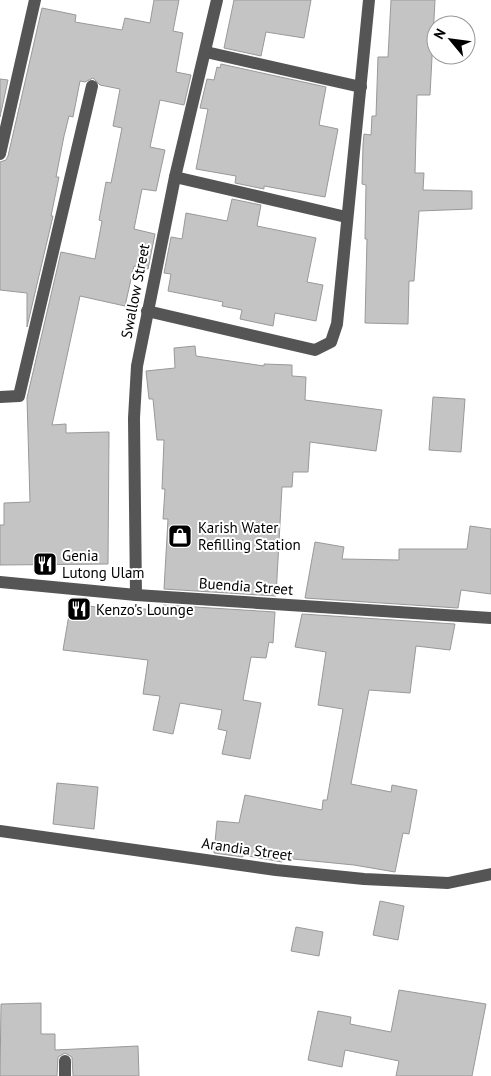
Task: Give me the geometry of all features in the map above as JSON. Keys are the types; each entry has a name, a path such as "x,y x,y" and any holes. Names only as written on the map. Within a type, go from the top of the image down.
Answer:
{"street":[{"path":"0,154 35,0"},
{"name":"Swallow Street","path":"136,595 134,418 137,366 175,177 217,0"},
{"path":"147,311 315,350 324,347 330,342 336,333 369,0"},
{"path":"206,52 361,88"},
{"path":"0,397 19,396 92,86"},
{"path":"175,177 346,218"},
{"name":"Buendia Street","path":"0,582 136,595 491,618"},
{"name":"Arandia Street","path":"0,831 276,870 364,880 448,882 491,874"},
{"path":"64,1062 65,1076"}],"building":[{"path":"154,0 179,0 173,31 183,33 176,72 191,75 184,105 160,100 150,147 165,150 156,191 142,189 134,229 155,234 148,269 134,266 125,306 80,296 52,425 66,424 66,433 109,432 108,564 0,565 0,525 4,525 4,503 30,502 27,398 61,252 95,259 102,221 99,220 106,182 111,183 122,128 113,126 120,89 100,85 93,78 85,82 80,81 73,117 69,116 64,136 56,177 59,177 51,216 53,216 27,327 27,293 0,290 0,162 6,160 8,156 42,8 76,15 75,22 122,30 125,18 150,23"},
{"path":"234,0 311,0 304,38 266,32 261,56 224,48"},
{"path":"391,0 435,0 434,15 426,15 426,65 432,65 430,95 417,95 415,173 424,173 423,190 472,191 472,209 419,211 414,281 409,281 408,324 365,323 367,239 365,239 366,185 362,184 363,145 364,134 371,135 372,116 376,116 378,57 388,57"},
{"path":"221,64 326,87 319,125 338,129 325,197 235,183 236,176 196,169 208,109 200,108 207,79 214,80 217,67 220,68"},
{"path":"0,79 8,80 0,117"},
{"path":"232,199 261,205 257,226 316,238 307,282 323,285 316,321 275,313 273,326 240,319 242,310 222,306 223,302 168,291 171,274 164,273 171,237 182,239 186,213 227,221"},
{"path":"195,346 196,356 264,366 264,364 292,365 292,376 306,377 305,400 382,410 376,451 310,442 308,472 293,472 292,487 282,487 276,596 164,589 168,519 163,519 165,489 162,489 164,440 157,440 153,399 149,399 146,371 175,368 174,348"},
{"path":"433,397 465,399 461,452 429,450"},
{"path":"470,526 491,529 491,594 461,590 458,608 305,598 315,542 344,547 342,559 399,560 399,549 467,549"},
{"path":"71,603 139,614 140,608 163,613 163,605 275,612 273,643 269,642 266,658 251,657 243,700 261,703 250,759 222,754 227,731 218,729 222,710 180,703 173,734 153,730 160,696 143,694 148,660 63,650"},
{"path":"302,614 455,624 450,650 416,646 410,693 369,690 351,784 391,792 392,785 417,790 409,834 403,833 395,872 354,865 283,858 282,862 243,855 243,857 214,853 217,821 239,823 245,795 322,810 323,800 327,800 343,709 318,705 326,652 295,647"},
{"path":"57,783 98,787 94,829 53,824"},
{"path":"380,901 404,906 398,940 373,935"},
{"path":"296,927 323,932 319,956 291,951"},
{"path":"399,990 486,1004 472,1076 396,1076 399,1061 345,1050 342,1067 308,1060 318,1011 351,1017 350,1024 391,1032"},
{"path":"41,1003 41,1034 55,1034 55,1050 138,1046 139,1076 73,1076 72,1057 65,1053 58,1057 57,1076 0,1076 1,1004"}],"place":[{"name":"Karish Water Refilling Station","path":"180,536"},
{"name":"Genia Lutong Ulam","path":"45,564"},
{"name":"Kenzo's Lounge","path":"79,609"}]}
